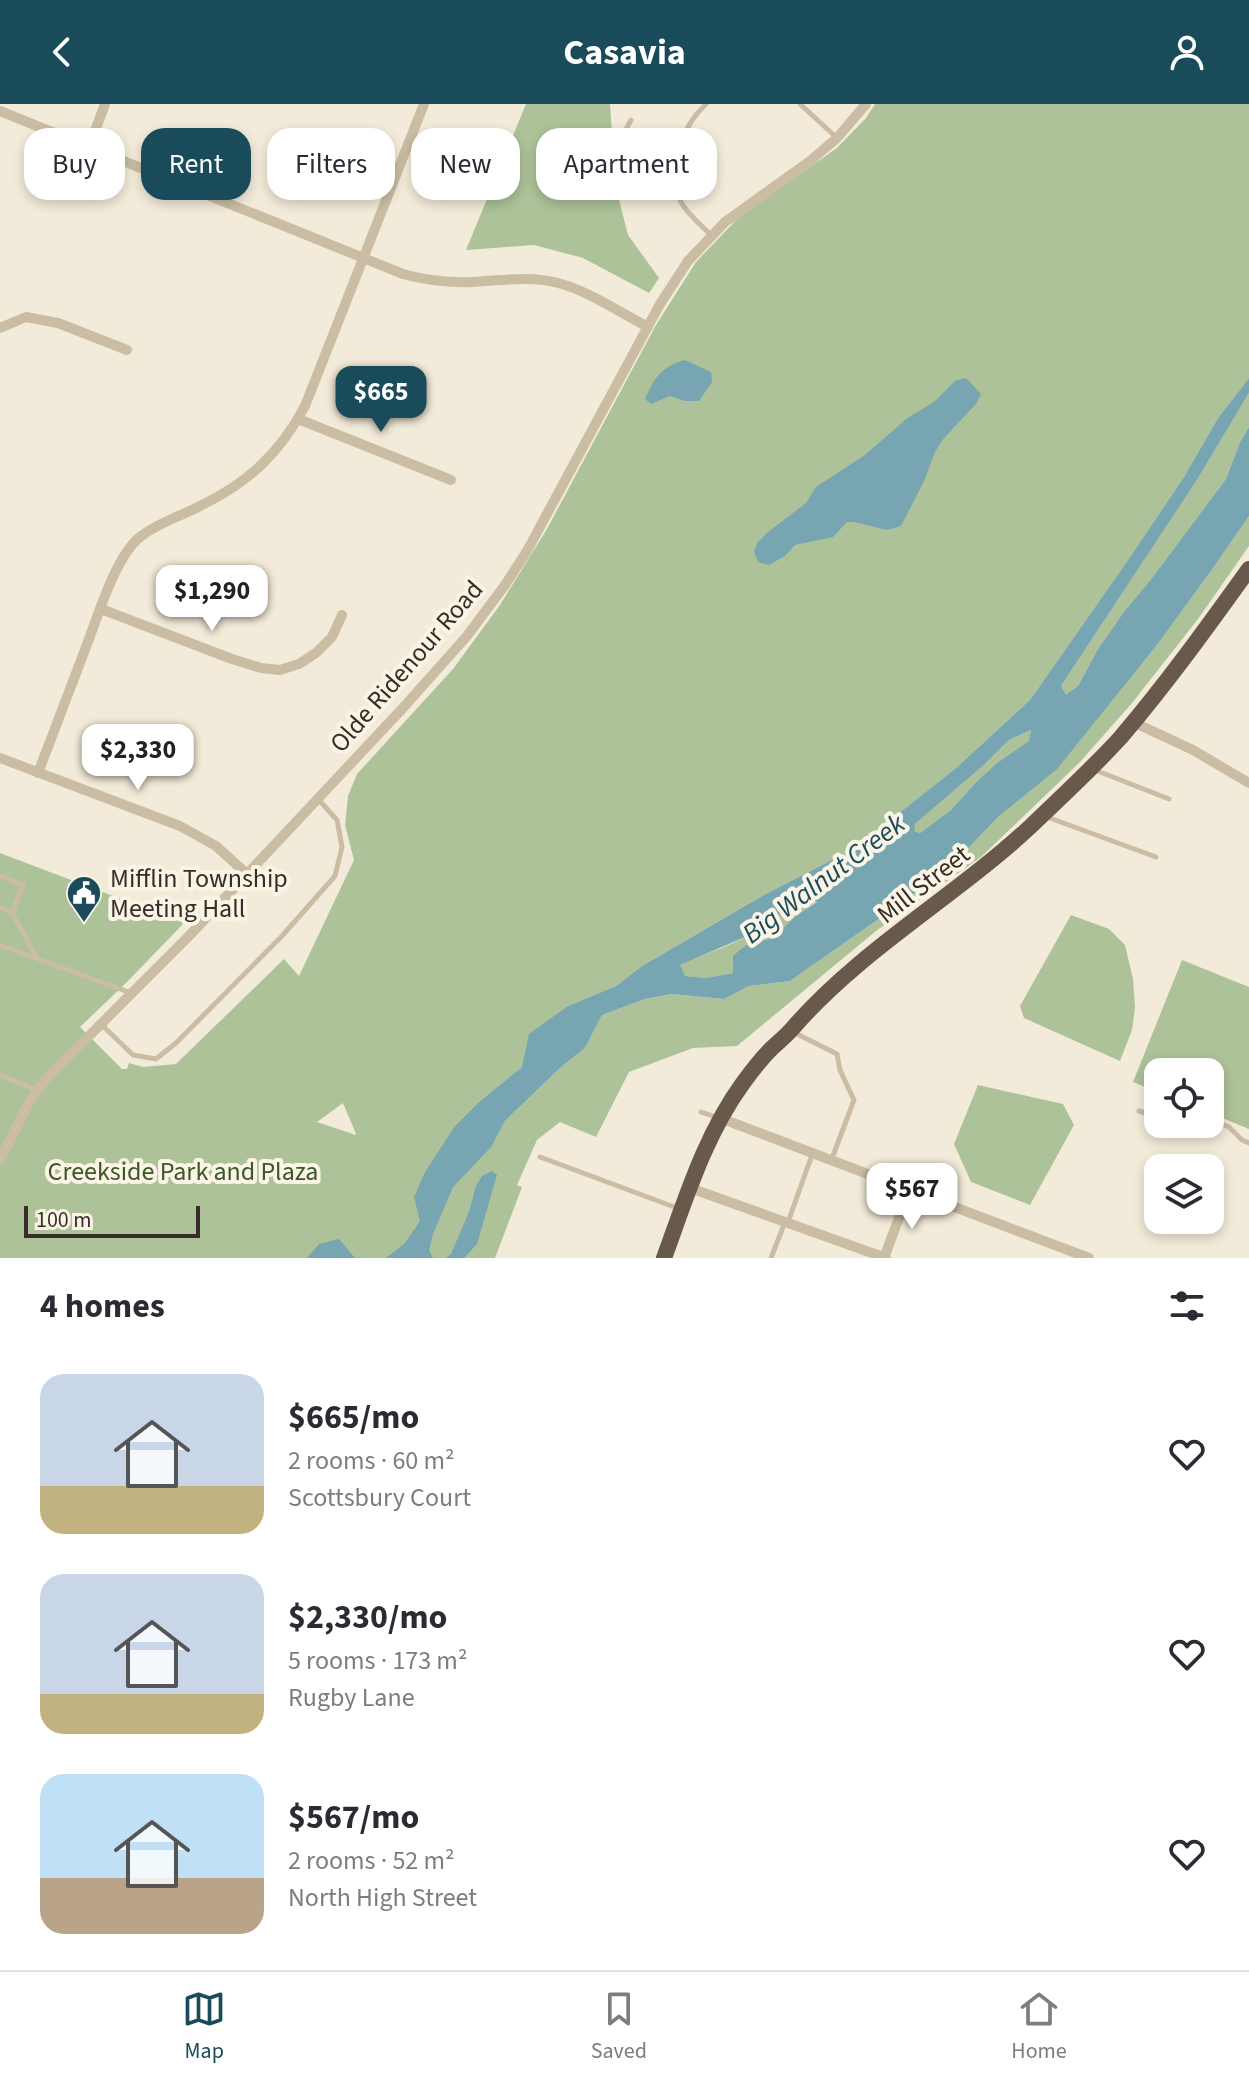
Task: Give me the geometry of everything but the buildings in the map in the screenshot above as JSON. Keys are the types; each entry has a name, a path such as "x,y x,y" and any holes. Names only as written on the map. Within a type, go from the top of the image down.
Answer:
{"highway":[{"name":"Mill Street","path":"664,1258 709,1138 742,1084 768,1051 865,961 999,854 1090,769 1133,722 1249,569"}],"street":[{"path":"96,128 105,104"},
{"path":"38,773 113,575 140,537 228,493 271,456 298,419 424,104"},
{"name":"Olde Ridenour Road","path":"0,1160 27,1106 71,1053 133,994 456,650 527,551 672,283 711,235 748,204 810,161 837,138 866,104"},
{"path":"0,111 42,128"},
{"path":"125,162 403,274 425,280 557,282 648,327"},
{"path":"0,328 26,317 58,323 127,350"},
{"path":"298,419 451,480"},
{"path":"101,609 232,659 280,670 299,664 316,653 332,637 342,615"},
{"path":"1133,722 1203,756 1249,783"},
{"path":"0,758 180,826 216,846 247,874"},
{"path":"720,1118 1089,1258"},
{"path":"690,1188 885,1258 909,1191"}],"lane":[{"path":"687,128 706,104"},
{"path":"800,104 837,138"},
{"path":"627,128 631,120"},
{"path":"680,200 711,235"},
{"path":"1090,769 1169,799"},
{"path":"101,1024 133,1055 156,1059 176,1043 293,924 335,876 342,847 337,820 318,799"},
{"path":"1042,815 1156,857"},
{"path":"0,876 23,885 12,913"},
{"path":"0,908 12,913 38,959"},
{"path":"0,945 133,994"},
{"path":"791,1031 837,1054 840,1070 854,1100 831,1161"},
{"path":"0,1075 38,1090"},
{"path":"1139,1111 1144,1113"},
{"path":"701,1112 720,1118"},
{"path":"1224,1125 1249,1143"},
{"path":"771,1258 812,1154"},
{"path":"540,1157 682,1210"}],"green space":[{"path":"526,104 610,104 612,128 536,128 536,200 619,200 628,235 659,278 649,293 583,258 534,245 466,250 487,200 520,200 520,128 516,128"},
{"name":"Creekside Park and Plaza","path":"875,104 1249,104 1249,378 1218,418 1184,477 1030,700 956,768 855,848 762,896 642,966 616,986 568,1006 522,1067 455,1126 492,1146 505,1121 585,1048 602,1015 645,999 671,994 724,999 749,986 790,981 954,863 1112,698 1160,641 1249,516 1249,546 1198,619 1132,703 1080,762 981,857 876,931 737,1046 693,1048 629,1072 596,1137 560,1122 537,1140 517,1185 522,1187 495,1258 0,1258 0,853 184,923 80,1027 122,1069 127,1069 129,1063 143,1067 176,1064 284,959 299,976 354,860 345,825 348,796 357,774 453,669 500,605 547,529 656,325 696,262 740,216 837,148","holes":["343,1103 356,1135 317,1122"]},
{"path":"1249,393 1249,427 1226,479 1123,613 1078,686 1066,696 1061,686 1197,480"},
{"path":"1031,730 1030,741 997,763 951,810 920,833 913,831 915,824 1009,740"},
{"path":"805,895 817,901 773,938 746,945 733,973 706,978 685,976 679,965 754,932 786,903"},
{"path":"1071,915 1109,929 1125,945 1133,979 1135,1008 1132,1030 1120,1061 1024,1018 1020,1006"},
{"path":"1182,960 1249,987 1249,1129 1224,1119 1224,1058 1144,1058 1144,1086 1133,1082"},
{"path":"978,1085 1063,1104 1074,1125 1030,1205 971,1182 954,1144"}],"water":[{"path":"685,360 711,372 712,382 699,401 670,396 651,404 645,399 660,374"},
{"path":"966,378 981,394 935,452 901,526 887,530 847,522 833,537 795,545 785,556 769,565 758,562 754,551 758,542 806,503 816,487 865,455 906,419 934,402 955,381"},
{"name":"Big Walnut Creek","path":"1249,378 1249,393 1197,480 1061,686 1066,695 1078,686 1123,613 1226,479 1249,427 1249,516 1160,641 1057,769 999,816 954,863 790,981 749,986 724,999 671,994 645,999 602,1015 585,1048 505,1121 492,1146 453,1187 433,1234 429,1250 433,1258 386,1258 405,1243 420,1221 414,1197 425,1172 455,1126 522,1067 529,1034 568,1006 616,986 642,966 762,896 855,848 956,768 1030,700 1184,477 1218,418","holes":["1031,730 1029,741 997,763 951,810 920,833 914,831 915,824 1009,740","805,895 817,902 773,938 746,945 733,956 733,973 706,978 685,976 680,965 759,931 771,914 785,915 794,906 796,897"]},
{"path":"492,1171 497,1175 477,1244 464,1258 446,1258 451,1254 469,1212 476,1186 482,1176"},
{"path":"339,1239 355,1258 307,1258 319,1244"}],"place":[{"name":"Mifflin Township Meeting Hall","path":"84,924"}]}
